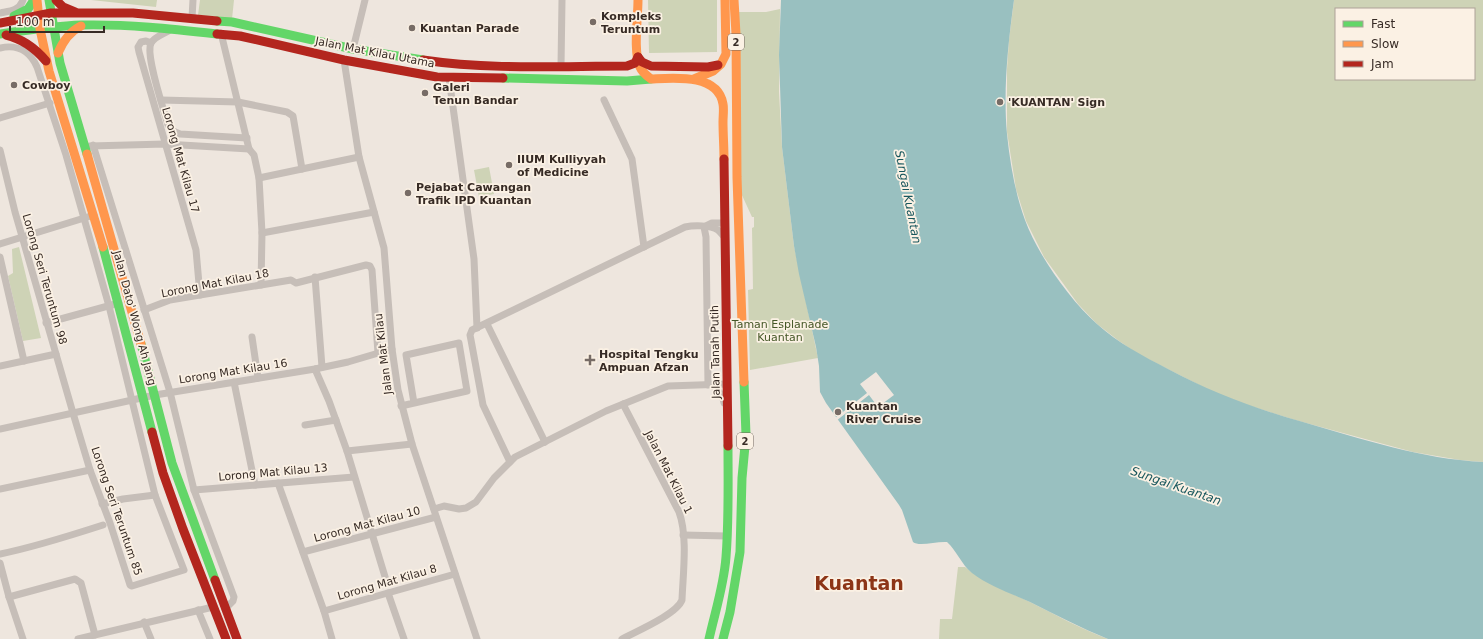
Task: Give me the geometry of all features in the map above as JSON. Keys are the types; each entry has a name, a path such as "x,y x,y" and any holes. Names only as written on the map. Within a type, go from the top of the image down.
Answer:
{"main road":[{"path":"0,22 28,10 34,0"},
{"name":"Jalan Dato' Wong Ah Jang","path":"37,0 46,60 94,215 119,303 163,473 226,639"},
{"name":"Jalan Dato' Wong Ah Jang","path":"49,0 58,54 89,146 172,463 237,639"},
{"path":"56,0 63,7 81,14"},
{"path":"638,0 638,57 640,67 651,79"},
{"path":"694,79 710,73 721,63 726,54 725,0"},
{"name":"2","path":"723,639 730,612 740,552 742,478 746,435 743,396 738,208 736,34 734,0"},
{"name":"Jalan Mat Kilau Utama","path":"0,22 38,14 51,13 129,13 232,22 353,49 449,64 627,66"},
{"path":"128,26 109,20 114,16 129,13"},
{"path":"58,54 60,47 69,34 82,26"},
{"name":"Jalan Mat Kilau Utama","path":"0,34 53,27 128,26 221,33 247,37 344,60 449,78 546,78 627,81 651,79 694,79"},
{"path":"0,34 22,39 34,47 46,60"},
{"path":"638,57 642,62 651,66 708,67 721,63"},
{"path":"627,81 632,73 627,66 635,64 638,57"},
{"path":"546,66 550,72 546,78"},
{"name":"Jalan Tanah Putih","path":"694,79 712,86 722,97 723,112 728,415 727,536 723,580 710,639"},
{"path":"738,208 725,223 739,240"},
{"path":"728,431 732,398 736,393 743,396"}],"street":[{"path":"0,13 20,7 23,0"},
{"path":"192,18 193,0"},
{"path":"353,49 364,0"},
{"path":"561,66 562,0"},
{"path":"171,29 155,38 151,43 149,56 168,125 173,131 180,134 247,138"},
{"path":"221,33 247,138 250,149 254,155 259,178 262,233 262,285"},
{"name":"Lorong Mat Kilau 17","path":"151,43 146,41 142,42 138,47 196,250 200,296"},
{"path":"0,48 9,46 18,47 30,56 37,67 66,155 109,306 155,495 169,530 183,529"},
{"name":"Jalan Mat Kilau","path":"344,60 359,157 384,248 392,349 401,406 412,444 477,639"},
{"path":"449,78 474,260 477,328"},
{"path":"161,100 238,102 287,112 294,116 302,169"},
{"path":"604,100 632,159 644,247"},
{"path":"0,118 50,104"},
{"path":"225,609 233,601 234,597 194,490 170,392 89,146 165,144 250,149"},
{"name":"Lorong Seri Teruntum 98","path":"0,150 3,177 73,413"},
{"path":"66,155 75,152"},
{"path":"259,178 359,157"},
{"path":"262,233 374,212"},
{"path":"0,244 94,215"},
{"path":"704,227 712,223 725,223"},
{"path":"510,462 483,405 470,334 472,330 685,227 710,227 718,231 725,238"},
{"path":"704,227 706,237 710,385 722,395 728,415"},
{"path":"0,257 24,361"},
{"name":"Lorong Mat Kilau 18","path":"144,310 170,300 291,280 296,283 366,265 370,266"},
{"name":"Jalan Mat Kilau","path":"370,266 372,270 378,353"},
{"path":"315,277 318,368 347,451 386,580"},
{"path":"46,323 119,303"},
{"path":"486,324 545,442"},
{"path":"252,337 258,378"},
{"path":"401,406 467,391 459,343 406,356 414,403"},
{"name":"Lorong Mat Kilau 16","path":"0,429 170,392 318,368 392,349"},
{"path":"0,366 56,354"},
{"path":"234,382 255,485"},
{"path":"434,509 444,506 459,509 466,508 476,502 494,478 520,454 606,411 668,386 727,384"},
{"name":"Jalan Mat Kilau 1","path":"622,639 672,612 680,605 682,600 683,535 682,520 679,512 623,404"},
{"name":"Lorong Seri Teruntum 85","path":"73,413 90,470 131,586 184,570 169,530"},
{"path":"305,425 336,420"},
{"path":"347,451 412,444"},
{"path":"0,489 90,470"},
{"name":"Lorong Mat Kilau 13","path":"194,490 354,477"},
{"path":"278,483 324,611 332,639"},
{"path":"102,504 123,499 155,495"},
{"name":"Lorong Mat Kilau 10","path":"303,552 436,517"},
{"path":"0,554 22,550 103,525"},
{"path":"683,535 727,536"},
{"path":"0,563 9,597 23,639"},
{"name":"Lorong Mat Kilau 8","path":"324,611 455,574"},
{"path":"9,597 75,579 81,583 95,635"},
{"path":"388,593 404,639"},
{"path":"78,639 144,622 213,607"},
{"path":"198,610 210,639"},
{"path":"144,622 151,639"}],"green space":[{"path":"91,0 157,0 156,7"},
{"path":"200,0 234,0 232,19 198,15"},
{"path":"648,0 717,0 717,52 649,53"},
{"path":"1014,0 1483,0 1483,462 1460,460 1413,452 1295,420 1247,405 1213,392 1138,354 1097,324 1078,304 1044,257 1026,221 1016,189 1007,132 1007,69"},
{"name":"Taman Esplanade Kuantan","path":"780,9 779,92 782,147 794,246 818,358 750,370 748,290 753,289 752,228 754,227 754,217 752,217 741,193 738,12 766,12"},
{"path":"489,167 494,194 479,197 474,170"},
{"path":"19,247 41,338 23,341 8,276 13,273 12,249"},
{"path":"958,567 965,567 980,578 1108,639 939,639 940,619 952,619"}],"water":[{"name":"Sungai Kuantan","path":"781,0 1014,0 1008,50 1006,84 1006,118 1011,167 1018,199 1025,220 1038,248 1055,276 1086,314 1105,331 1140,354 1217,392 1251,406 1285,417 1392,447 1437,457 1483,462 1483,639 1108,639 985,582 968,569 954,549 947,542 919,544 913,542 899,505 826,403 820,392 819,366 816,347 794,246 782,147 779,55"}],"pier":[{"path":"876,372 894,395 878,407 869,395 836,421 834,419 867,393 860,384"}],"traffic: fast":[{"path":"14,16 28,9 34,0"},
{"path":"49,0 60,63 87,154"},
{"path":"217,21 232,22 353,49 423,60"},
{"path":"0,34 82,25 150,27 217,34"},
{"path":"503,78 627,81 651,79"},
{"path":"103,247 152,432"},
{"path":"141,344 172,463 215,580"},
{"path":"723,639 730,612 740,552 742,478 746,435 744,382"},
{"path":"709,639 721,588 726,557 728,515 728,446"}],"traffic: slow":[{"path":"37,0 40,29 49,71 103,247"},
{"path":"638,0 636,44 638,61 641,69 651,79 682,78 704,82 713,87 719,94 723,104 724,159"},
{"path":"694,79 713,71 721,64 726,54 725,0"},
{"path":"734,0 736,34 737,177 744,382"},
{"path":"58,53 67,37 81,26"},
{"path":"87,154 141,344"}],"traffic: jam":[{"path":"56,0 63,7 75,12"},
{"path":"0,23 51,13 133,13 217,21"},
{"path":"217,34 240,36 344,60 437,77 503,78"},
{"path":"6,35 18,39 28,45 38,52 46,61"},
{"path":"423,60 499,66 627,66 635,63 638,57"},
{"path":"638,57 642,62 651,66 708,67 718,65"},
{"path":"724,159 728,446"},
{"path":"152,432 163,473 183,529 226,639"},
{"path":"215,580 237,639"}],"place":[{"name":"Kompleks Teruntum","path":"593,22"},
{"name":"Kuantan Parade","path":"412,28"},
{"name":"Cowboy","path":"14,85"},
{"name":"Galeri Tenun Bandar","path":"425,93"},
{"name":"'KUANTAN' Sign","path":"1000,102"},
{"name":"IIUM Kulliyyah of Medicine","path":"509,165"},
{"name":"Pejabat Cawangan Trafik IPD Kuantan","path":"408,193"},
{"name":"Hospital Tengku Ampuan Afzan","path":"590,360"},
{"name":"Kuantan River Cruise","path":"838,412"}],"district":[{"name":"Kuantan","path":"859,583"}]}
